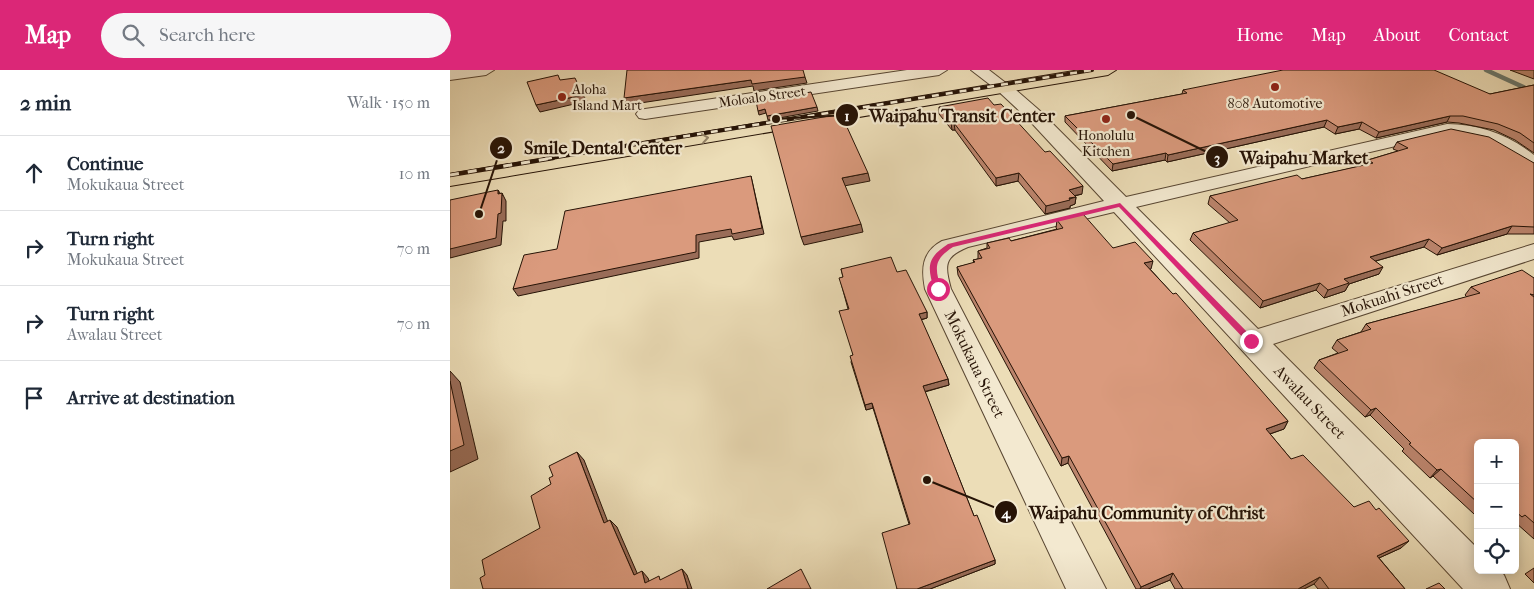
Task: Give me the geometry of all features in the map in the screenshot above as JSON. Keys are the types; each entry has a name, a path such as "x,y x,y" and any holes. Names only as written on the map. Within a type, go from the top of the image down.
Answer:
{"main road":[{"path":"450,180 1025,70"},
{"path":"644,122 990,78 1108,70"}],"street":[{"path":"450,75 486,70"},
{"name":"Moloalo Street","path":"644,122 939,70"},
{"name":"Awalau Street","path":"990,78 1033,114 1490,589"},
{"name":"Mokukaua Street","path":"1086,589 938,289 933,273 933,263 939,253 950,246 966,241 1447,129 1473,130 1496,138 1534,165"},
{"name":"Mokuahi Street","path":"1251,341 1534,251"}],"building":[{"path":"627,70 803,70 805,77 752,84 751,80 624,98"},
{"path":"1283,70 1434,70 1490,94 1534,85 1534,143 1520,133 1498,124 1463,116 1450,116 1379,132 1362,122 1338,127 1327,120 1168,155 1166,153 1113,164 1065,116 1187,93 1183,90"},
{"path":"558,75 560,80 575,78 583,95 536,105 527,82"},
{"path":"811,92 817,107 767,116 765,109 758,111 756,101"},
{"path":"988,98 994,105 1001,104 1045,152 1050,151 1083,186 1069,190 1076,197 1046,206 1019,173 996,178 954,123 951,123 939,107"},
{"path":"841,114 868,173 842,178 861,224 801,237 771,126"},
{"path":"1451,129 1489,137 1534,163 1534,227 1512,226 1442,248 1429,239 1370,257 1383,267 1344,279 1349,283 1328,290 1320,283 1263,301 1193,233 1238,220 1210,196 1297,175 1302,179 1373,163 1368,160 1408,148 1397,142"},
{"path":"751,176 762,228 732,234 731,229 696,235 696,252 513,289 524,255 557,249 565,211"},
{"path":"498,190 498,194 502,193 501,213 498,214 496,238 450,249 450,200"},
{"path":"1083,214 1113,248 1135,242 1153,261 1144,263 1173,294 1176,293 1288,421 1266,429 1291,459 1303,455 1354,507 1369,501 1376,510 1379,508 1409,541 1377,556 1405,589 1329,589 1320,577 1298,589 1183,589 1173,573 1141,587 1069,456 1062,458 957,267 982,258 978,251 990,248 987,243 1009,238 1011,241 1063,228 1057,220"},
{"path":"891,257 897,272 906,270 927,312 919,314 948,379 923,386 974,516 977,515 995,560 917,589 897,589 882,533 910,524 872,403 865,405 850,356 853,355 839,311 849,309 839,278 843,277 841,269"},
{"path":"1522,270 1534,278 1534,295 1530,294 1534,297 1534,523 1525,515 1522,517 1519,514 1519,439 1474,439 1474,499 1441,469 1437,470 1409,444 1411,443 1376,408 1371,410 1319,360 1348,350 1337,340 1371,329 1366,324 1480,293 1471,287"},
{"path":"450,381 464,445 450,451"},
{"path":"577,452 604,523 610,520 634,575 642,571 645,583 659,576 660,580 682,569 688,589 483,589 480,578 485,575 482,560 540,528 531,496 551,484 549,478 553,476 549,466"},
{"path":"801,569 811,589 767,589"},
{"path":"1439,583 1445,589 1426,589"}],"waterway":[{"path":"1486,70 1534,92"}],"railway":[{"path":"545,159 1092,70"},
{"path":"450,175 553,158"}],"place":[{"name":"808 Automotive","path":"1275,87"},
{"name":"Aloha Island Mart","path":"562,97"},
{"name":"Waipahu Market","path":"1131,115"},
{"name":"Waipahu Transit Center","path":"776,119"},
{"name":"Honolulu Kitchen","path":"1106,119"},
{"name":"Smile Dental Center","path":"479,214"},
{"name":"Waipahu Community of Christ","path":"927,480"}],"route":[{"path":"938,289 933,273 933,263 939,253 950,246 983,236 1120,205 1251,341"}]}
